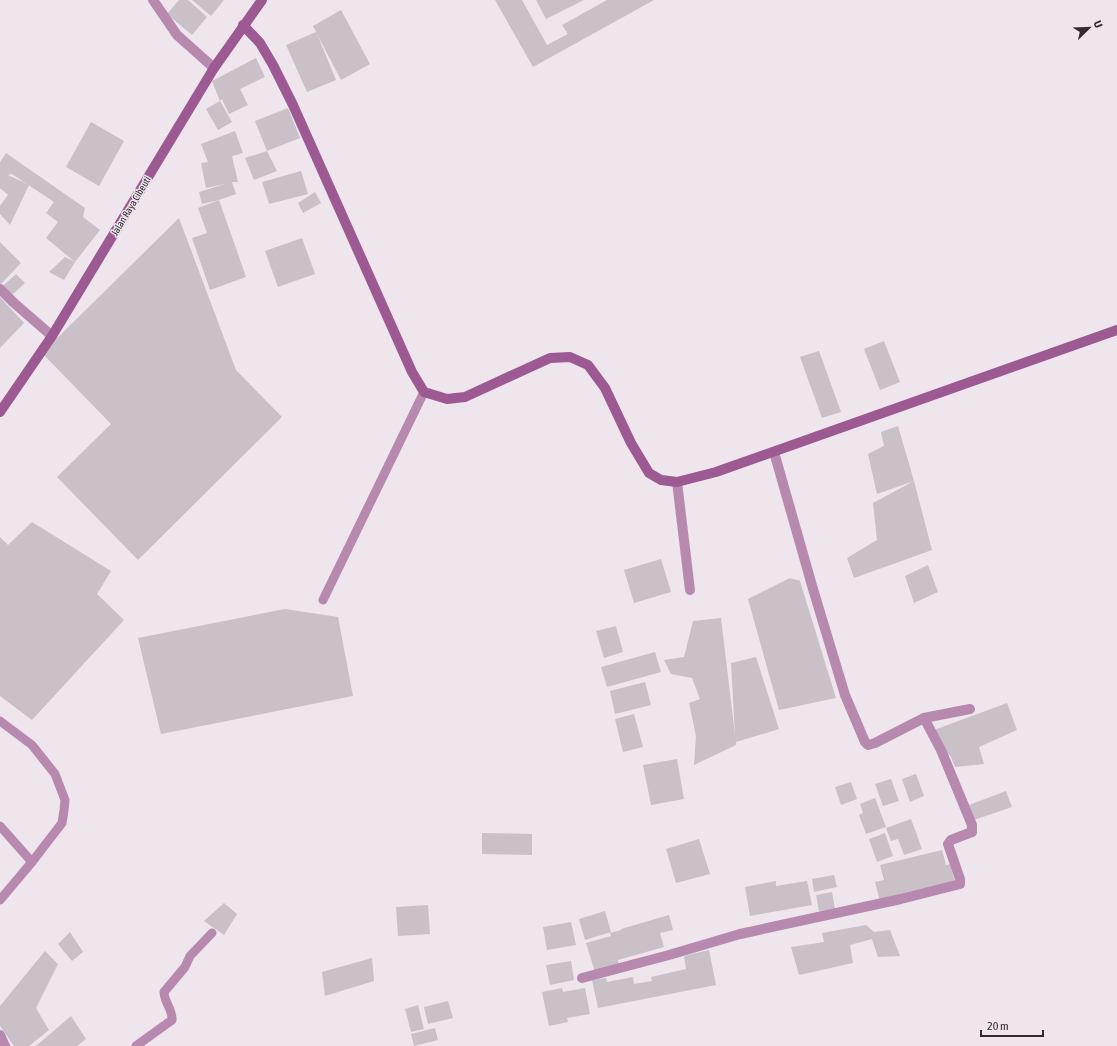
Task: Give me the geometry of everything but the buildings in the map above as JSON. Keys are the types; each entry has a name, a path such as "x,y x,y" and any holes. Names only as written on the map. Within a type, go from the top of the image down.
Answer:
{"street":[{"path":"153,0 177,35 214,68"},
{"name":"Jalan Raya Cibeuti","path":"0,412 52,336 214,68 262,0"},
{"path":"244,26 260,43 293,105 409,365 424,392 447,399 465,397 550,358 570,357 588,365 606,388 631,443 649,473 661,480 677,482 716,472 1117,330"},
{"path":"0,289 52,336"},
{"path":"774,452 845,695 863,738 868,745 882,740 924,718 970,708"},
{"path":"677,482 690,590"},
{"path":"582,978 740,934 901,899 960,884 960,879 948,844 951,840 972,832 972,825 941,750 924,718"},
{"path":"0,1035 5,1046"}],"lane":[{"path":"323,600 424,392"},
{"path":"0,721 32,745 55,774 64,800 62,823 0,900"},
{"path":"0,826 32,862"},
{"path":"136,1046 172,1020 172,1014 164,997 164,992 185,967 190,956 212,933"}]}
